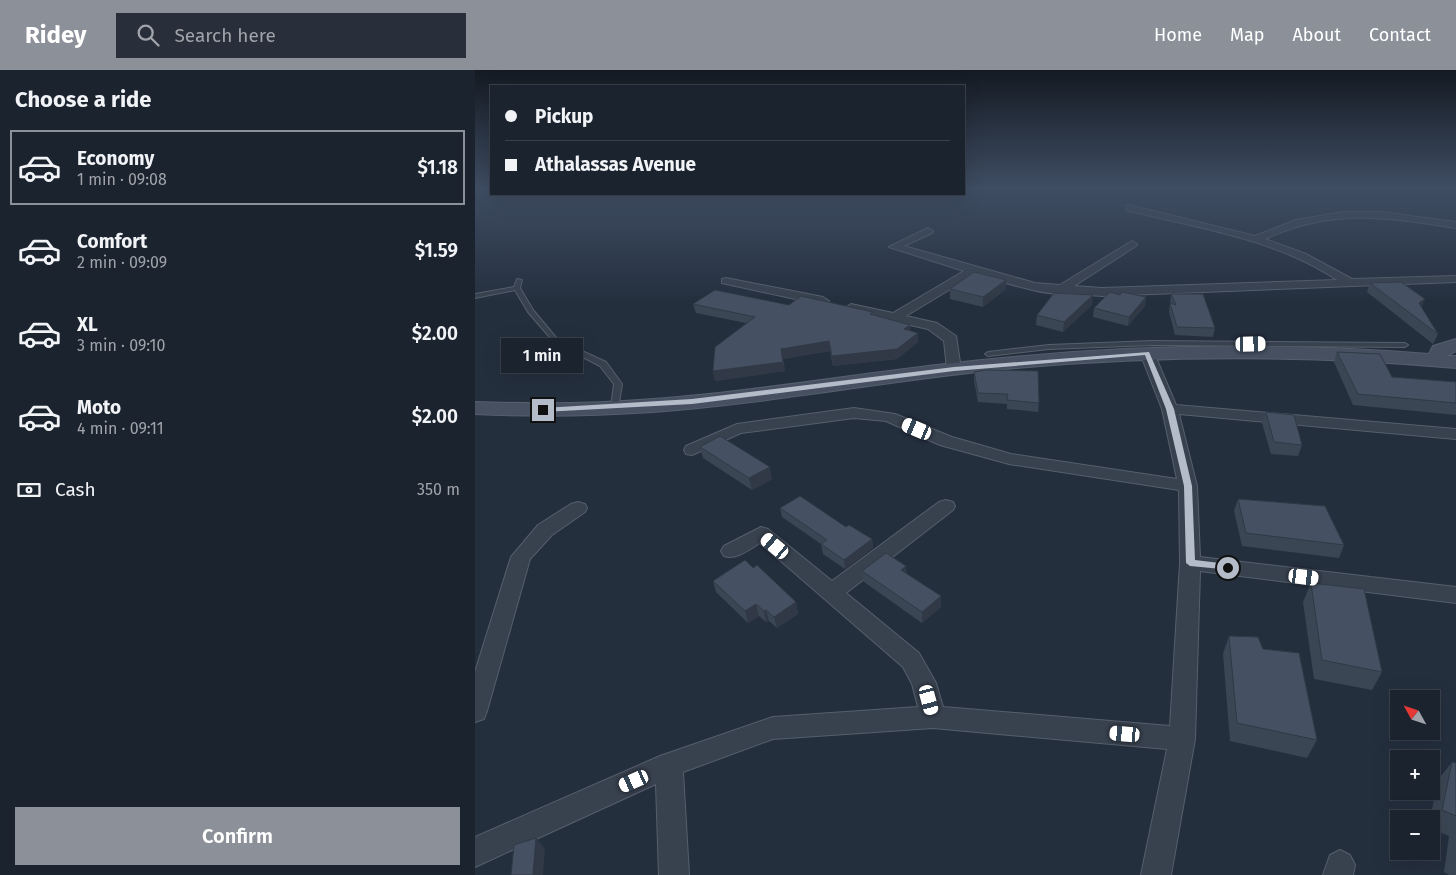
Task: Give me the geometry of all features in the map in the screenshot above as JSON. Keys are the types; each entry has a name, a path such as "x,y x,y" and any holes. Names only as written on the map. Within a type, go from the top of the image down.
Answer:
{"main road":[{"path":"1436,360 1440,350 1456,345"},
{"path":"475,408 560,410 692,402 954,369 1051,353 1311,352 1456,362"}],"street":[{"path":"1205,227 1256,239 1323,266 1351,284"},
{"path":"1256,239 1288,227"},
{"path":"928,231 895,247 1033,287 1059,291 1102,292 1456,279"},
{"path":"1059,291 1132,244"},
{"path":"894,318 973,270"},
{"path":"726,281 932,326 951,339 954,369"},
{"path":"1147,353 1170,409 1188,486 1190,563 1182,738 1156,875"},
{"path":"1170,409 1456,434"},
{"path":"692,450 737,429 854,413 889,417 946,441 1009,459 1188,486"},
{"path":"831,593 946,506"},
{"path":"475,711 521,556 545,530 578,508"},
{"path":"731,551 761,534 911,660 924,683 933,717"},
{"path":"1190,563 1456,595"},
{"path":"475,852 669,765 773,728 933,717 1182,738"},
{"path":"669,765 674,875"}],"lane":[{"path":"519,280 517,288 530,311 556,341 603,364 617,384 615,408"},
{"path":"475,296 517,288"},
{"path":"989,354 1051,353 1152,343 1405,345"}],"building":[{"path":"974,272 1006,280 983,297 950,289"},
{"path":"1401,282 1425,299 1419,303 1438,334 1370,283"},
{"path":"715,290 789,305 801,296 873,312 870,314 910,325 904,329 918,333 897,349 832,356 829,341 781,349 783,362 713,371 715,347 755,317 693,304"},
{"path":"1110,292 1120,295 1122,292 1146,297 1129,317 1094,308"},
{"path":"1054,293 1093,295 1064,322 1037,315"},
{"path":"1171,294 1203,294 1215,328 1177,327 1170,303 1176,305"},
{"path":"1337,352 1380,354 1392,377 1456,382 1456,403 1358,394"},
{"path":"986,370 1038,371 1039,403 1007,400 1008,394 978,393 974,372"},
{"path":"1266,412 1294,415 1302,445 1274,442"},
{"path":"720,436 770,467 749,478 700,447"},
{"path":"800,496 846,527 849,525 872,539 844,560 821,544 827,540 780,508"},
{"path":"1238,499 1325,506 1344,545 1246,533"},
{"path":"886,553 906,566 901,570 941,596 922,612 862,571"},
{"path":"745,560 753,568 757,565 796,602 774,617 756,604 745,611 713,581"},
{"path":"1311,583 1364,589 1382,672 1322,660"},
{"path":"1229,636 1258,637 1263,649 1299,653 1317,740 1237,723"},
{"path":"1452,762 1456,763 1456,816 1442,810"},
{"path":"536,838 533,875 511,875 514,845"}],"route":[{"path":"543,410 615,408 692,402 954,369 1044,360 1147,353 1170,409 1188,486 1190,563 1228,568"}]}
